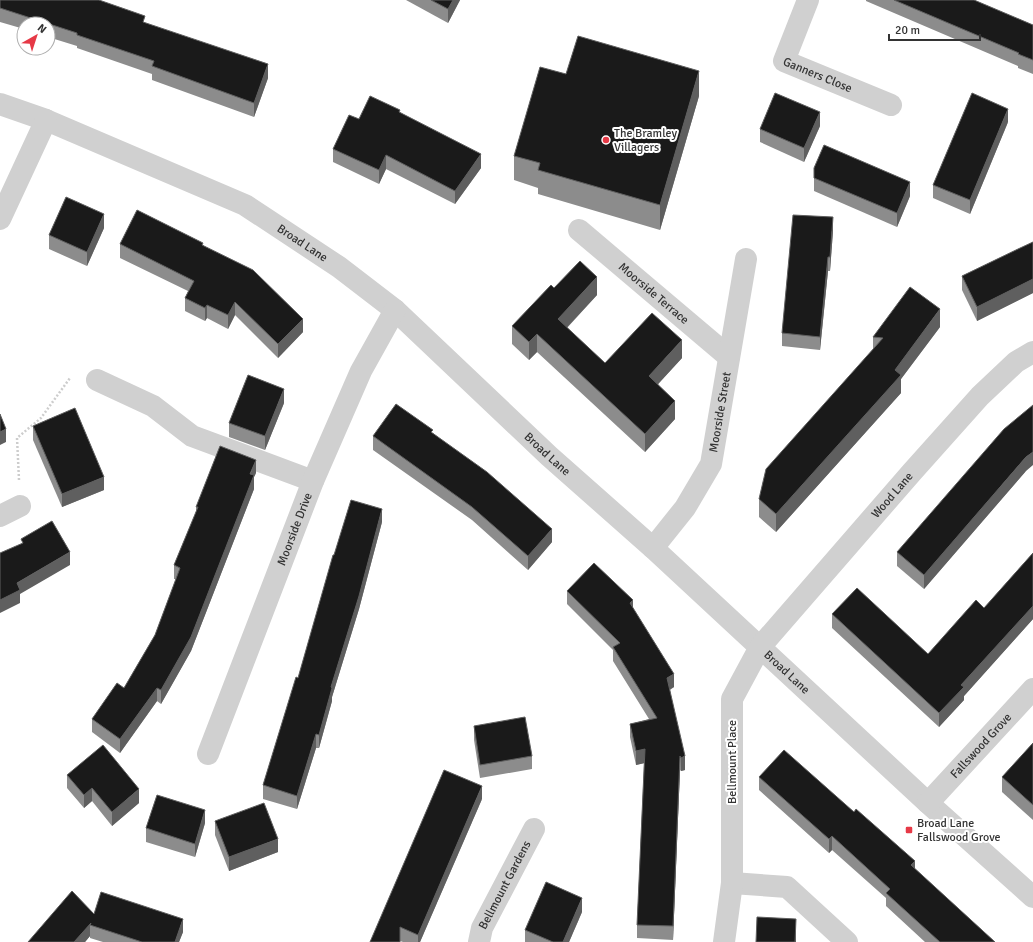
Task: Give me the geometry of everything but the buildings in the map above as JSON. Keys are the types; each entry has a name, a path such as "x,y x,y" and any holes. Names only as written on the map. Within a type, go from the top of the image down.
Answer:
{"street":[{"name":"Ganners Close","path":"808,0 784,61 891,105"},
{"name":"Broad Lane","path":"0,104 46,120 245,205 339,267 395,310 549,456 653,548 928,803 1033,897"},
{"path":"0,219 46,120"},
{"name":"Moorside Terrace","path":"579,230 729,357"},
{"name":"Moorside Street","path":"653,548 685,508 711,464 746,259"},
{"name":"Moorside Drive","path":"208,754 313,481 361,371 395,310"},
{"name":"Wood Lane","path":"760,647 980,396 1016,362 1033,352"},
{"path":"97,380 153,406 192,436 313,481"},
{"path":"0,516 20,506"},
{"name":"Bellmount Place","path":"724,942 732,883 732,699 760,647"},
{"name":"Fallswood Grove","path":"928,803 1033,689"},
{"name":"Bellmount Gardens","path":"479,942 482,928 534,829"},
{"path":"732,883 787,887 847,942"}],"path":[{"path":"20,506 18,438 41,418 77,369 97,380"}],"place":[{"name":"The Bramley Villagers","path":"606,140"},
{"name":"Broad Lane Fallswood Grove","path":"909,830"}]}
